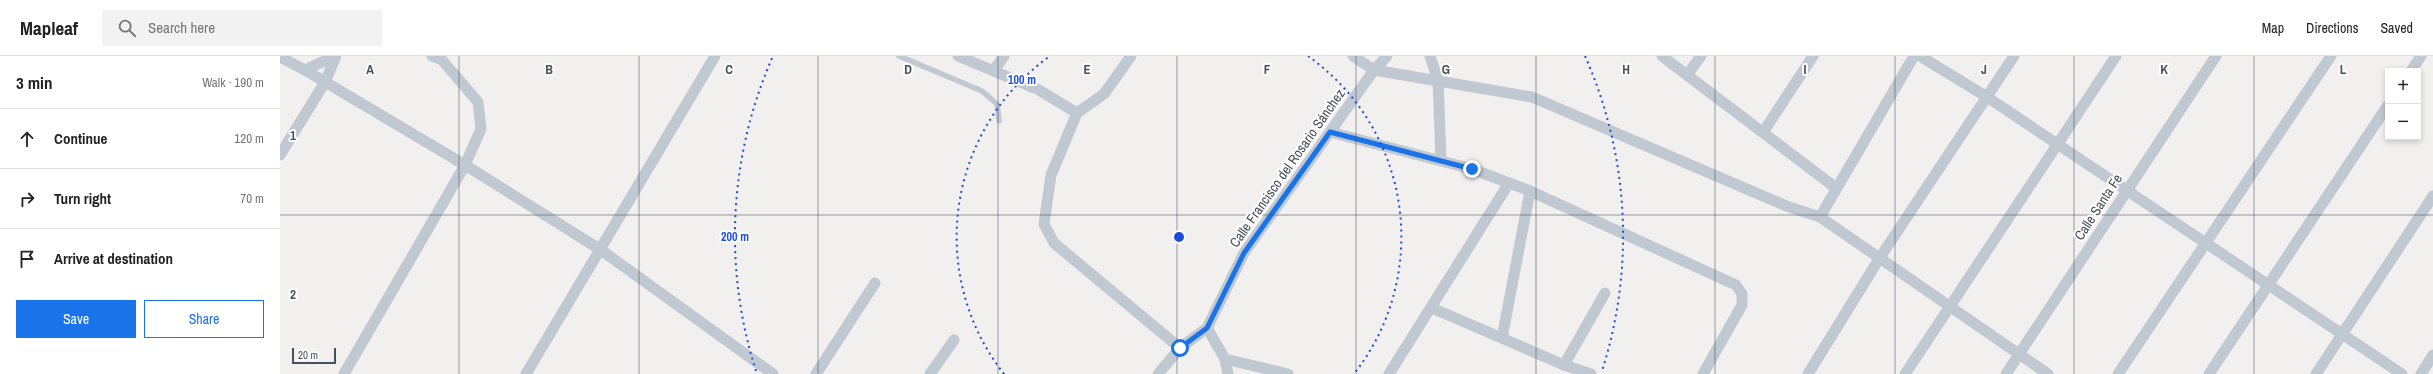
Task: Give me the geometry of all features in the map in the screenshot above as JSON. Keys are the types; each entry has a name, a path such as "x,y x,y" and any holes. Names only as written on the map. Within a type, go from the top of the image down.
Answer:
{"street":[{"path":"305,70 335,56"},
{"path":"280,155 325,82 335,56"},
{"path":"344,374 465,165 481,129 478,102 442,60 432,56"},
{"path":"526,374 715,56"},
{"path":"958,56 1039,90 1077,112"},
{"path":"994,70 1004,56"},
{"path":"1131,56 1104,94 1077,112 1052,175 1044,224 1054,243 1180,348"},
{"path":"1354,56 1374,70 1532,97 1789,207 1820,217 2048,374"},
{"name":"Calle Francisco del Rosario Sánchez","path":"1158,374 1180,348 1207,328 1244,253 1374,70 1387,56"},
{"path":"1430,56 1438,80 1441,160"},
{"path":"1662,56 1764,131 1836,188"},
{"path":"1687,75 1701,56"},
{"path":"1764,131 1813,56"},
{"path":"1820,217 1914,56"},
{"path":"1920,56 1987,97 2402,374"},
{"path":"1808,374 1879,259 2014,56"},
{"path":"1905,374 2116,56"},
{"name":"Calle Santa Fe","path":"2006,374 2216,56"},
{"path":"2118,374 2331,56"},
{"path":"2413,68 2421,56"},
{"path":"280,58 305,70 465,165 601,250 773,374"},
{"path":"2209,374 2385,110"},
{"path":"1330,132 1441,160 1509,183 1530,191 1736,285 1742,294 1742,305 1703,374"},
{"path":"1389,374 1432,308 1509,183"},
{"path":"1502,338 1530,191"},
{"path":"2316,374 2433,196"},
{"path":"816,374 875,283"},
{"path":"1564,365 1605,293"},
{"path":"1432,308 1564,365 1591,374"},
{"path":"1207,328 1225,359 1228,374"},
{"path":"930,374 954,340"},
{"path":"2421,374 2433,355"},
{"path":"1225,359 1288,374"}],"lane":[{"path":"899,56 982,91 997,104 999,120"}],"route":[{"path":"1180,348 1207,328 1244,253 1330,132 1472,169"}]}
